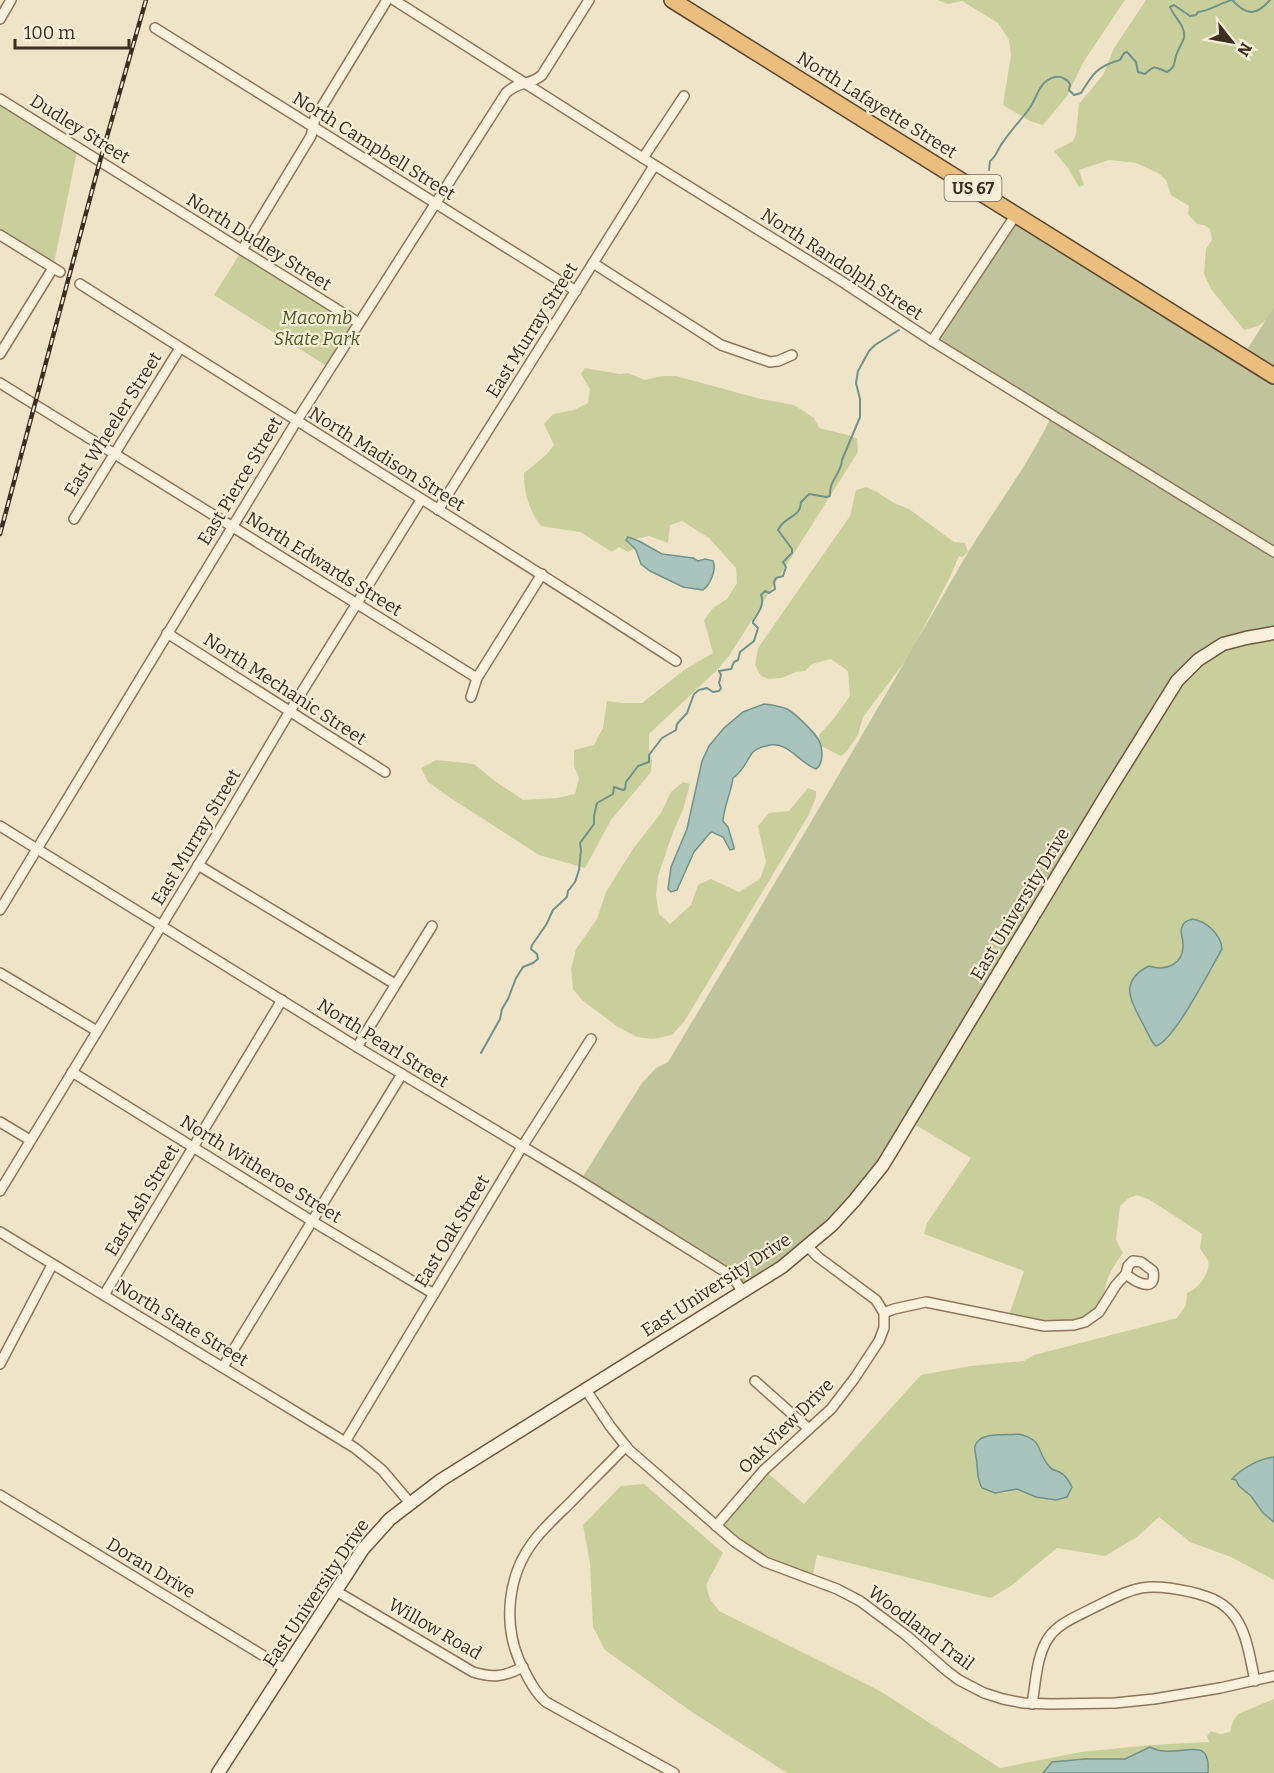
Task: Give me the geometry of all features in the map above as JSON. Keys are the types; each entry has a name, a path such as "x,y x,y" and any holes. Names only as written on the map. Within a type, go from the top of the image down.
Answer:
{"highway":[{"name":"North Lafayette Street","path":"672,0 1274,376"}],"main road":[{"name":"East University Drive","path":"218,1773 336,1590 373,1538 390,1519 441,1480 782,1267 808,1247 843,1213 883,1165 1177,681 1198,660 1223,644 1274,633"}],"street":[{"path":"0,19 11,0"},
{"path":"242,250 311,136 315,118 387,0"},
{"name":"North Randolph Street","path":"394,0 654,166 838,279 932,341 1274,552"},
{"name":"East Pierce Street","path":"0,910 296,422 506,93 512,87 536,80 542,75 589,0"},
{"name":"North Campbell Street","path":"155,28 576,291"},
{"path":"642,158 684,96"},
{"name":"Dudley Street","path":"0,99 142,188"},
{"name":"East Murray Street","path":"438,510 654,166"},
{"name":"North Dudley Street","path":"142,188 359,323"},
{"path":"932,341 1015,216"},
{"path":"0,235 57,270 0,354"},
{"path":"593,263 721,345 770,362 792,355"},
{"name":"North Madison Street","path":"80,284 296,422 542,574 676,661"},
{"name":"East Wheeler Street","path":"74,519 180,348"},
{"name":"North Edwards Street","path":"0,383 477,678"},
{"name":"East Murray Street","path":"0,1191 290,711 421,500"},
{"path":"471,696 477,678 542,574"},
{"name":"North Mechanic Street","path":"167,633 385,772"},
{"name":"North Pearl Street","path":"0,826 732,1276 743,1292"},
{"path":"198,865 395,984"},
{"path":"357,1047 432,926"},
{"path":"0,973 97,1031"},
{"name":"East Ash Street","path":"104,1295 282,1000"},
{"name":"East Oak Street","path":"345,1442 522,1147 591,1039"},
{"name":"North Witheroe Street","path":"72,1072 434,1294"},
{"path":"223,1367 402,1074"},
{"path":"0,1122 30,1140"},
{"name":"North State Street","path":"0,1232 365,1455 382,1470 410,1503"},
{"path":"808,1247 876,1300 884,1313 926,1302 1044,1326 1074,1325 1085,1322 1099,1312 1126,1274"},
{"path":"0,1364 52,1265"},
{"name":"Oak View Drive","path":"716,1526 764,1470 839,1400 879,1341 884,1328 884,1313"},
{"path":"754,1381 809,1429"},
{"name":"Woodland Trail","path":"586,1390 626,1446 744,1549 765,1562 837,1589 860,1601 898,1629 959,1680 994,1696 1032,1704 1135,1701 1198,1692 1274,1676"},
{"path":"626,1446 538,1535 522,1559 512,1588 510,1617 514,1648 523,1667 546,1702 674,1773"},
{"name":"Doran Drive","path":"0,1495 285,1669"},
{"path":"1032,1704 1040,1656 1053,1633 1068,1621 1126,1592 1148,1586 1170,1587 1207,1596 1222,1604 1242,1629 1255,1681"},
{"name":"Willow Road","path":"336,1590 473,1672 494,1677 523,1667"}],"green space":[{"path":"937,0 1125,0 1084,61 1067,96 1043,125 1030,121 1003,105 1011,55 1009,40 998,23 962,1 948,4"},
{"path":"1146,0 1274,0 1274,314 1258,326 1244,330 1211,289 1204,274 1206,249 1212,240 1210,229 1197,224 1188,214 1189,206 1171,195 1166,180 1158,173 1136,163 1109,160 1079,170 1084,185 1079,187 1068,168 1054,151 1073,141 1076,134 1079,104 1103,75 1114,48"},
{"path":"0,99 78,147 53,268 0,235"},
{"path":"1015,216 1243,356 1274,307 1274,633 1246,638 1190,666 883,1165 808,1247 740,1286 580,1181 642,1083 656,1068 668,1062 968,553 1042,436 1052,415 932,341"},
{"name":"Macomb Skate Park","path":"242,250 359,323 330,368 214,295"},
{"path":"585,368 620,374 628,373 645,380 676,376 761,399 794,405 814,418 819,428 857,439 858,452 729,656 649,734 651,772 611,820 585,868 539,855 428,782 421,768 436,760 474,764 523,800 557,798 575,794 579,778 574,766 574,750 594,745 603,728 607,701 642,703 684,670 713,653 704,620 713,608 727,599 737,583 736,568 709,538 682,521 670,525 668,543 649,536 636,539 628,537 626,540 633,549 628,552 619,547 612,552 580,532 541,526 530,508 524,473 546,455 554,445 544,424 553,414 574,410 588,403 590,389 581,374"},
{"path":"866,487 909,509 954,542 965,543 968,552 962,557 959,556 909,656 863,717 858,735 841,756 821,746 819,735 850,696 848,671 831,659 812,664 805,671 782,678 769,679 761,676 755,665 758,648 850,516 856,490"},
{"path":"1274,633 1274,1580 1231,1557 1190,1542 1159,1517 1137,1537 1105,1556 1057,1548 1011,1586 991,1598 817,1555 812,1579 788,1571 716,1526 764,1470 804,1504 921,1375 970,1366 1024,1361 1034,1355 1177,1318 1186,1305 1187,1293 1206,1275 1207,1259 1200,1248 1202,1234 1150,1200 1137,1195 1129,1198 1120,1206 1116,1240 1123,1253 1108,1277 1104,1297 1105,1305 1074,1325 1008,1318 1024,1271 924,1234 927,1223 971,1158 909,1121 1168,695 1206,654"},
{"path":"683,782 690,784 683,810 658,876 656,895 659,914 670,924 691,905 698,885 711,879 739,892 760,879 766,862 758,826 769,813 789,811 808,788 816,791 816,798 808,816 684,1022 672,1035 653,1039 637,1037 618,1027 582,1000 573,989 571,969 576,949 597,919 606,892 633,849 661,813 671,792"},
{"path":"644,1484 723,1553 706,1585 710,1599 719,1611 880,1691 1000,1768 1081,1752 1209,1742 1207,1736 1211,1731 1220,1734 1230,1732 1238,1714 1274,1699 1274,1773 787,1773 692,1712 605,1650 593,1627 590,1563 583,1525 621,1486"}],"water":[{"path":"628,537 662,554 693,558 698,561 705,559 713,561 713,572 706,588 703,590 683,587 650,571 641,564 636,550 626,540"},
{"path":"764,704 787,709 816,736 822,751 819,767 816,769 810,766 780,746 766,746 754,751 742,770 733,778 725,810 723,821 728,827 734,849 730,850 723,837 710,833 694,852 677,890 671,892 668,889 671,867 687,829 702,761 709,746 724,728 743,712"},
{"path":"1192,919 1198,920 1212,930 1219,939 1222,949 1182,1018 1164,1041 1156,1046 1133,1003 1130,987 1132,980 1149,966 1161,968 1177,962 1182,952 1182,927 1185,922"},
{"path":"1018,1434 1032,1439 1050,1468 1066,1477 1072,1487 1067,1497 1056,1500 1036,1497 1017,1489 995,1493 982,1488 978,1479 975,1451 978,1441 987,1436"},
{"path":"1274,1457 1274,1522 1263,1513 1236,1480 1232,1479 1251,1465"},
{"path":"1150,1747 1162,1751 1195,1749 1201,1751 1208,1762 1208,1773 1043,1773 1052,1762 1125,1759"}],"waterway":[{"path":"989,170 990,161 1001,144 1049,79 1064,78 1070,84 1069,90 1074,95 1081,93 1097,71 1120,60 1127,52 1136,62 1138,72 1145,74 1155,67 1167,72 1173,67 1184,38 1182,26 1170,7 1174,5 1190,16 1232,0 1242,9 1251,12 1260,9 1270,0"},
{"path":"481,1053 500,1019 516,978 523,967 538,959 537,954 531,949 532,945 553,910 567,897 568,891 575,882 579,870 580,843 594,824 597,803 613,794 614,787 625,789 626,782 638,766 649,762 649,755 662,738 676,730 677,724 687,713 694,694 707,688 713,692 719,691 721,688 719,671 731,669 734,662 738,660 740,652 754,641 758,628 753,621 762,606 761,595 765,591 769,593 775,589 774,582 776,578 783,576 786,567 783,562 792,553 792,549 778,530 796,514 801,502 809,494 830,496 831,485 840,470 860,417 860,399 856,383 858,371 869,351 899,330"}],"railway":[{"path":"0,534 100,161 146,0"}]}
